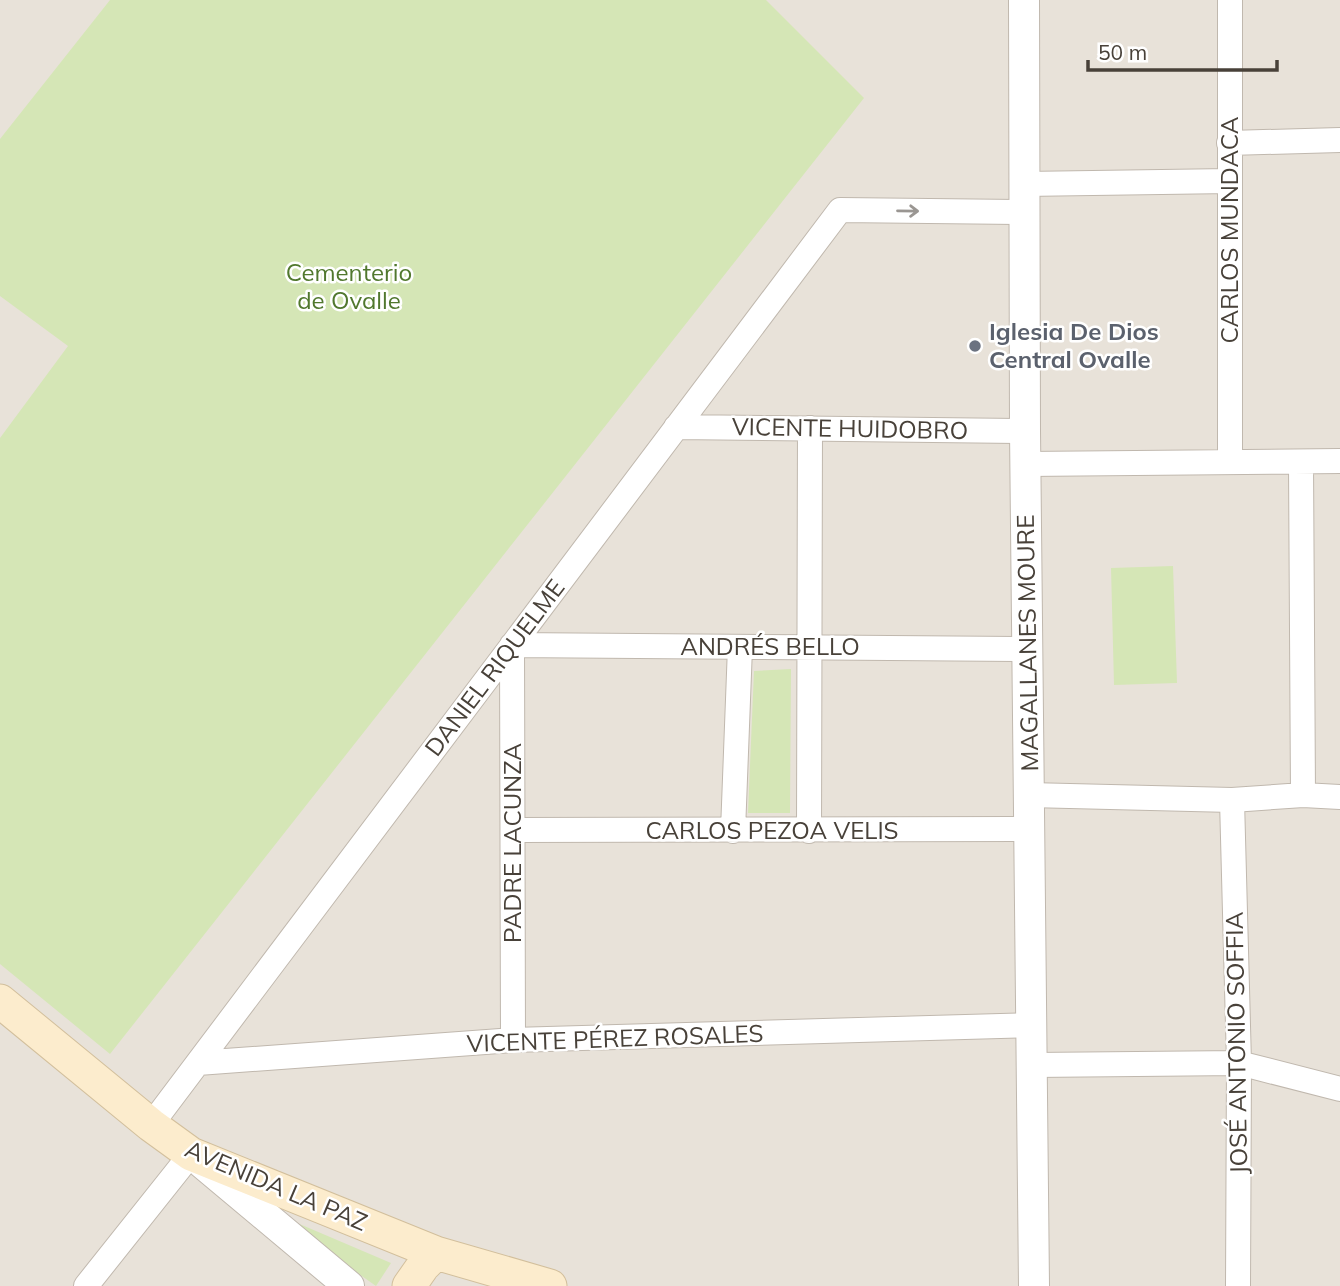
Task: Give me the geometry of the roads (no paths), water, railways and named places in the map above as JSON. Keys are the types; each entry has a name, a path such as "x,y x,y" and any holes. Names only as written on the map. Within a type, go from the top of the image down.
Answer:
{"main road":[{"name":"AVENIDA LA PAZ","path":"0,1001 151,1125 191,1154 436,1253 550,1286"},
{"path":"409,1286 436,1253"}],"street":[{"name":"MAGALLANES MOURE","path":"1024,0 1025,431 1034,1286"},
{"name":"CARLOS MUNDACA","path":"1230,0 1230,461"},
{"path":"1229,143 1340,140"},
{"path":"1024,198 1230,181"},
{"name":"DANIEL RIQUELME","path":"151,1125 840,210 1024,198"},
{"name":"VICENTE HUIDOBRO","path":"676,428 1025,431"},
{"path":"809,831 810,428"},
{"path":"1026,464 1340,461"},
{"path":"1301,463 1303,795"},
{"name":"ANDRÉS BELLO","path":"512,645 1027,649"},
{"name":"PADRE LACUNZA","path":"512,645 513,1040"},
{"path":"733,831 740,646"},
{"path":"1029,795 1233,800 1303,795 1340,797"},
{"name":"JOSÉ ANTONIO SOFFIA","path":"1233,800 1239,1063 1238,1286"},
{"name":"CARLOS PEZOA VELIS","path":"514,830 1030,829"},
{"name":"VICENTE PÉREZ ROSALES","path":"198,1063 513,1040 1032,1025"},
{"path":"1033,1065 1239,1063 1340,1089"},
{"path":"86,1286 191,1154 349,1286"}],"place":[{"name":"Iglesia De Dios Central Ovalle","path":"975,346"}],"park label":[{"name":"Cementerio de Ovalle","path":"349,287"}]}
